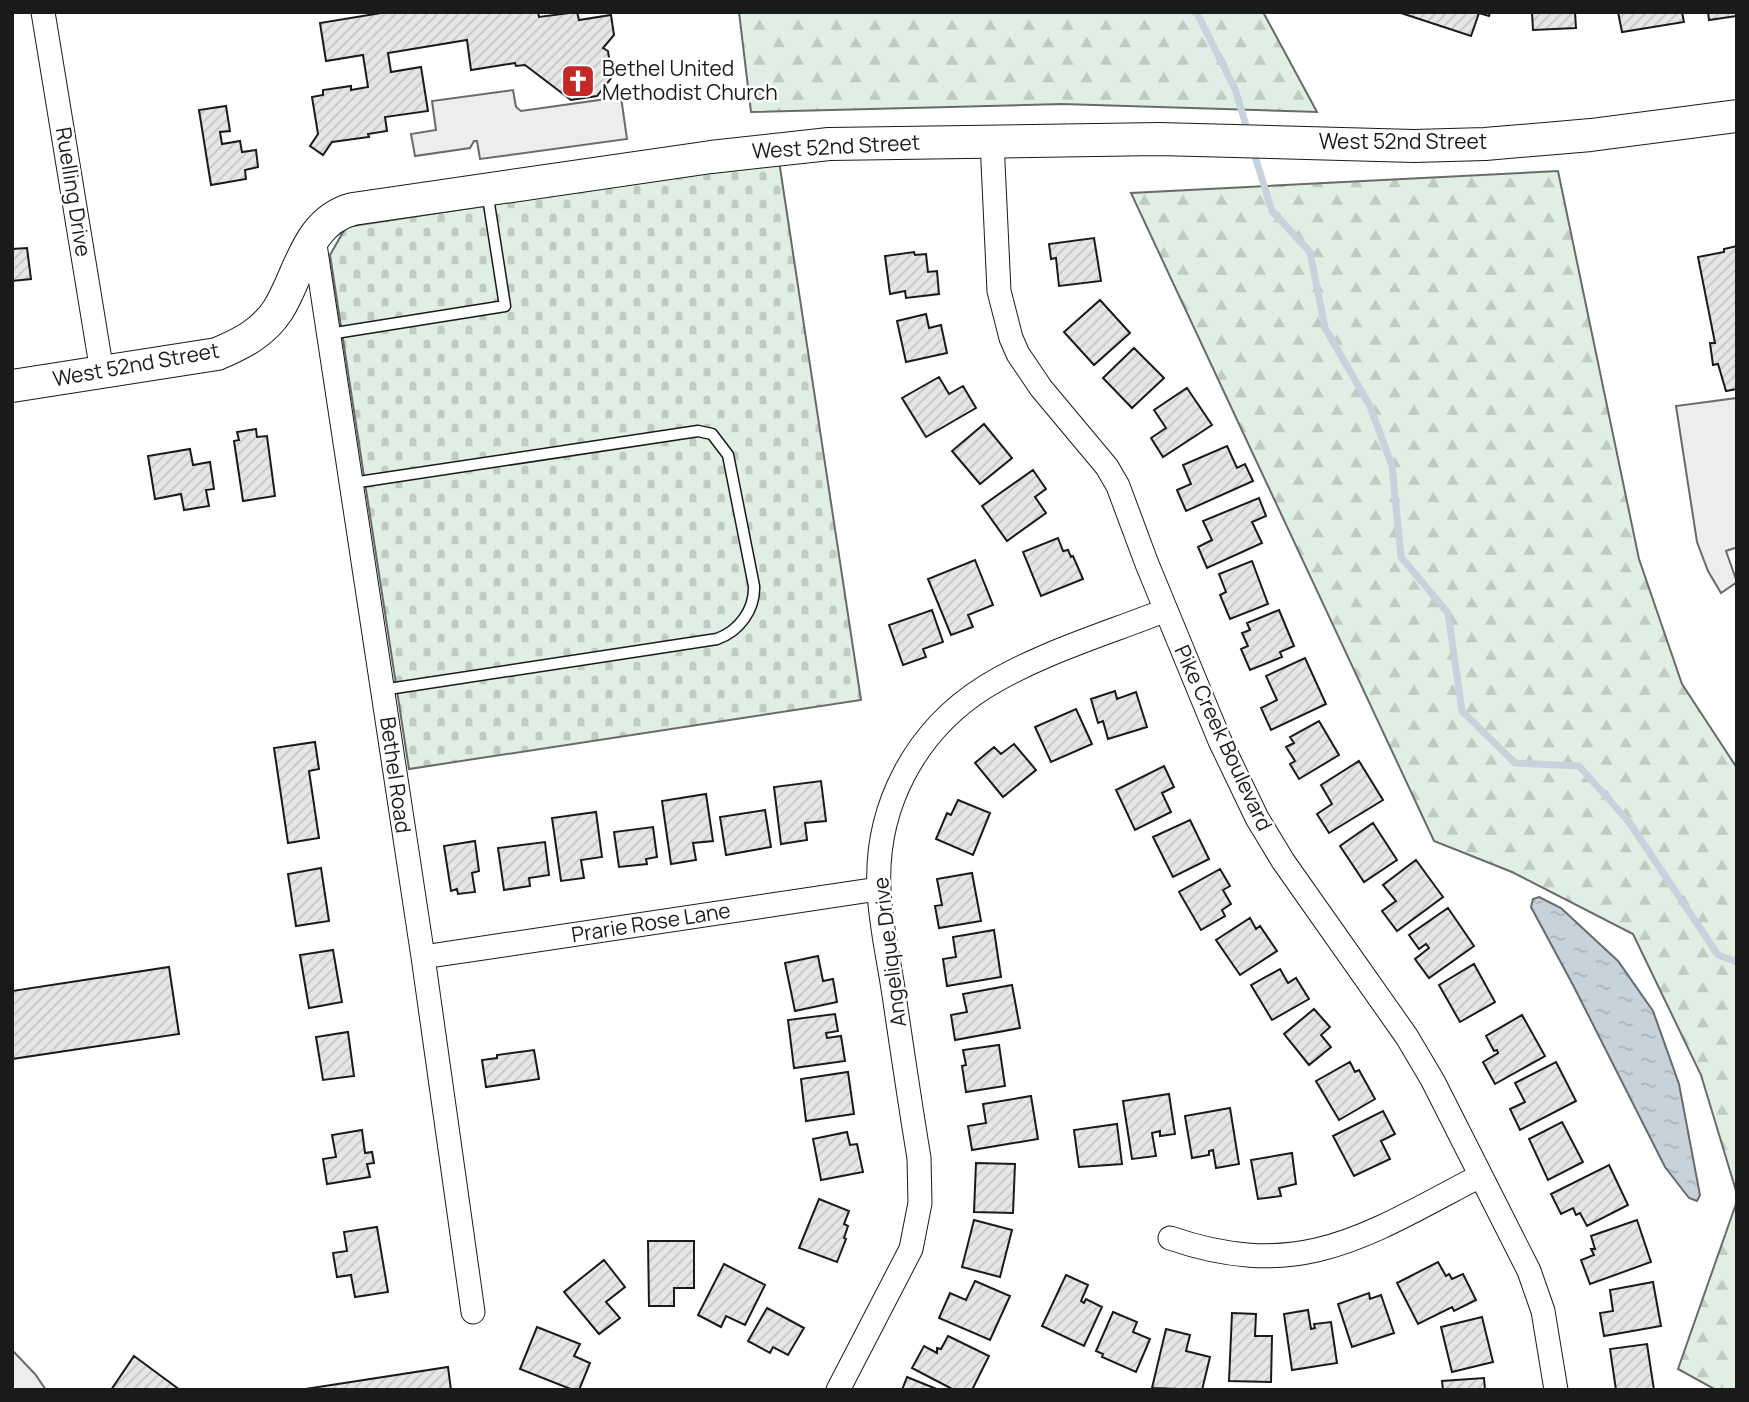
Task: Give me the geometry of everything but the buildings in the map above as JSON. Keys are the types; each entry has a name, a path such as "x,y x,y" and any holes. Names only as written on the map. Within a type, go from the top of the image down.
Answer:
{"street":[{"name":"Ruelling Drive","path":"43,12 102,372"},
{"name":"West 52nd Street","path":"12,386 217,354 242,344 265,326 277,311 314,238 325,224 344,211 780,148 829,144 1159,139 1414,146 1485,144 1602,134 1737,116"},
{"name":"Pike Creek Boulevard","path":"992,141 999,291 1011,338 1027,370 1095,451 1118,486 1220,741 1257,818 1283,861 1407,1037 1433,1081 1510,1231 1537,1293 1547,1329 1556,1390"},
{"name":"Bethel Road","path":"314,238 423,957 473,1312"},
{"name":"Angelique Drive","path":"838,1390 902,1270 917,1230 920,1203 919,1158 878,889 884,834 894,793 909,762 930,733 970,697 1014,671 1166,610"},
{"name":"Prarie Rose Lane","path":"423,957 878,889"},
{"path":"1170,1238 1202,1248 1247,1256 1268,1257 1318,1251 1363,1236 1480,1175"}],"lane":[{"path":"329,334 505,306 487,191"},
{"path":"352,484 698,431 712,435 728,455 754,586 754,598 740,624 729,634 717,639 382,690"}],"green space":[{"path":"739,12 1263,12 1317,112 1062,104 751,112"},
{"path":"779,161 861,700 409,769 330,255 346,227"},
{"path":"1558,171 1639,559 1682,684 1737,768 1737,1194 1701,1075 1633,934 1512,872 1434,841 1131,193"},
{"path":"1737,1201 1737,1390 1716,1390 1678,1369"}],"shaded area":[{"path":"513,90 516,107 521,111 621,97 627,139 480,159 477,141 474,141 470,148 415,156 411,134 436,130 432,101"},
{"path":"1737,398 1737,550 1735,548 1726,551 1737,582 1721,593 1708,571 1697,542 1676,406"},
{"path":"12,1350 35,1374 46,1390 12,1390"}],"water":[{"path":"1539,897 1561,908 1618,961 1653,1011 1679,1084 1700,1195 1697,1201 1689,1198 1665,1167 1531,907 1533,899"}],"waterway":[{"path":"1194,12 1197,13 1235,89 1249,135"},
{"path":"1253,150 1272,211 1310,252 1325,328 1370,406 1392,466 1401,557 1448,613 1462,711 1515,763 1579,766 1629,822 1718,955 1737,962"}],"place":[{"name":"Bethel United Methodist Church","path":"578,81"}]}
